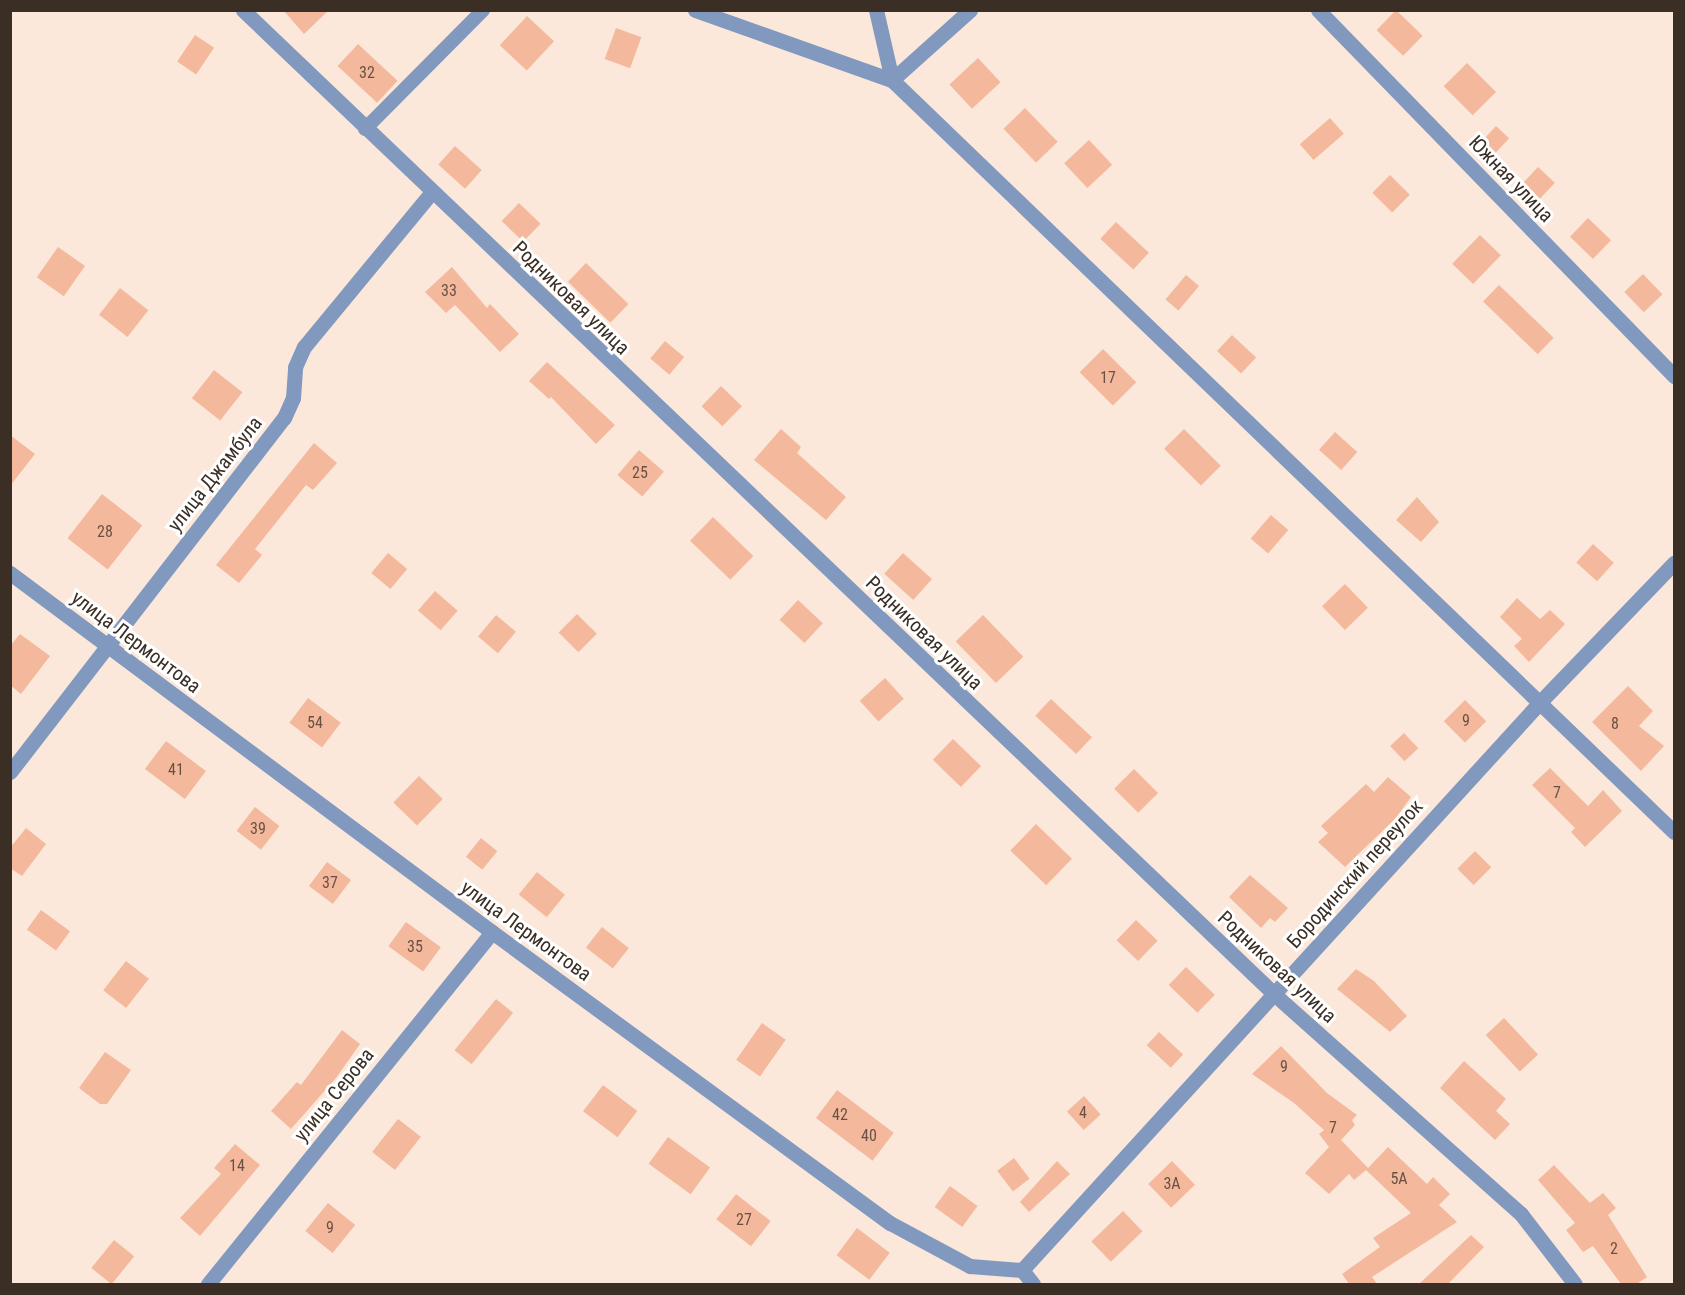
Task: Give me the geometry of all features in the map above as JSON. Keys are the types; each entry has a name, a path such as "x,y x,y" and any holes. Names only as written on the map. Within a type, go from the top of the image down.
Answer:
{"street":[{"name":"Родниковая улица","path":"243,10 431,193 1274,994 1521,1214 1575,1284"},
{"path":"695,10 892,80 1541,701 1674,832"},
{"path":"876,10 892,80"},
{"path":"892,80 970,10"},
{"name":"Южная улица","path":"1318,10 1674,376"},
{"name":"улица Джамбула","path":"10,772 284,418 293,398 295,367 304,348 431,193"},
{"name":"Бородинский переулок","path":"1022,1270 1541,701 1674,563"},
{"name":"улица Лермонтова","path":"10,573 107,648 890,1223 970,1266 1022,1270"},
{"name":"улица Серова","path":"208,1284 492,932"},
{"path":"1022,1270 1033,1284"}],"lane":[{"path":"365,129 483,10"}],"building":[{"path":"283,10 329,10 304,34"},
{"path":"1396,10 1423,36 1403,56 1377,30"},
{"path":"527,16 554,41 527,70 500,45"},
{"path":"616,28 641,37 630,68 605,59"},
{"path":"195,35 214,48 196,74 177,62"},
{"path":"358,44 397,81 377,103 338,66"},
{"path":"978,58 1001,82 972,109 949,85"},
{"path":"1467,63 1496,92 1473,115 1444,86"},
{"path":"1025,108 1058,142 1036,163 1003,129"},
{"path":"1330,118 1344,134 1314,160 1300,144"},
{"path":"1496,126 1509,138 1490,159 1477,146"},
{"path":"1089,140 1112,165 1087,188 1064,163"},
{"path":"455,146 482,170 465,189 438,165"},
{"path":"1538,167 1555,183 1536,203 1519,187"},
{"path":"1390,175 1410,195 1392,212 1372,193"},
{"path":"519,203 541,224 523,242 502,221"},
{"path":"1588,218 1611,240 1593,259 1570,237"},
{"path":"1116,222 1149,253 1133,270 1100,239"},
{"path":"1480,235 1501,255 1473,284 1452,264"},
{"path":"58,247 85,266 64,296 37,277"},
{"path":"586,263 628,304 610,323 568,282"},
{"path":"452,267 487,308 490,304 519,334 500,352 455,305 446,313 425,292"},
{"path":"1643,274 1662,294 1644,312 1624,292"},
{"path":"1186,275 1199,286 1178,310 1165,300"},
{"path":"1499,285 1554,338 1538,354 1483,302"},
{"path":"120,288 148,310 127,337 99,315"},
{"path":"1232,335 1256,358 1241,374 1217,351"},
{"path":"665,341 684,357 669,375 650,359"},
{"path":"1103,349 1136,382 1113,406 1080,372"},
{"path":"547,362 615,425 596,444 551,397 549,399 529,381"},
{"path":"214,370 242,392 220,421 192,398"},
{"path":"721,386 742,406 722,426 702,406"},
{"path":"781,429 801,447 797,453 846,497 826,520 754,460"},
{"path":"1184,429 1221,466 1201,486 1164,449"},
{"path":"1335,432 1357,452 1341,470 1319,450"},
{"path":"10,435 35,454 10,486"},
{"path":"314,443 337,463 313,490 306,485 255,549 262,555 239,583 216,565"},
{"path":"639,450 664,472 642,497 617,475"},
{"path":"102,494 142,525 108,570 68,538"},
{"path":"1417,497 1439,522 1421,542 1396,520"},
{"path":"1271,515 1288,530 1268,553 1251,538"},
{"path":"713,517 753,556 730,580 690,541"},
{"path":"1593,544 1614,563 1597,581 1576,563"},
{"path":"388,553 407,569 390,589 371,573"},
{"path":"903,553 932,579 913,600 884,574"},
{"path":"1345,584 1368,608 1345,630 1322,606"},
{"path":"435,591 458,611 441,630 418,611"},
{"path":"1517,598 1540,619 1550,610 1565,624 1529,662 1514,646 1522,639 1500,617"},
{"path":"798,600 823,623 804,643 780,620"},
{"path":"577,614 597,634 578,652 559,632"},
{"path":"496,615 516,632 498,653 478,636"},
{"path":"983,615 1023,657 996,683 956,641"},
{"path":"20,634 50,656 21,694 10,685 10,646"},
{"path":"885,678 904,699 878,722 860,701"},
{"path":"1628,686 1653,711 1639,726 1664,746 1641,771 1592,722"},
{"path":"308,698 341,723 322,747 289,723"},
{"path":"1051,699 1092,737 1076,754 1035,716"},
{"path":"1465,700 1486,721 1465,742 1444,721"},
{"path":"1404,733 1418,748 1404,761 1390,746"},
{"path":"953,739 981,766 961,787 933,760"},
{"path":"166,741 206,771 185,799 145,769"},
{"path":"1550,768 1588,806 1603,790 1622,811 1585,847 1571,832 1575,828 1532,785"},
{"path":"1134,769 1158,793 1138,813 1114,789"},
{"path":"419,776 443,799 417,826 393,803"},
{"path":"1388,777 1411,797 1396,818 1345,867 1318,842 1328,833 1321,826 1366,784 1374,792"},
{"path":"255,807 279,826 261,850 237,831"},
{"path":"1036,824 1072,859 1046,885 1010,851"},
{"path":"26,828 46,844 22,876 10,868 10,848"},
{"path":"481,838 497,851 482,870 466,857"},
{"path":"1475,851 1491,867 1474,885 1457,869"},
{"path":"327,862 351,880 333,904 309,886"},
{"path":"537,872 565,895 547,917 519,895"},
{"path":"1250,875 1288,908 1275,922 1270,918 1261,928 1229,897"},
{"path":"41,910 70,931 56,951 27,929"},
{"path":"1136,920 1158,941 1138,961 1117,940"},
{"path":"406,922 441,947 423,972 388,946"},
{"path":"602,927 629,948 613,968 586,947"},
{"path":"126,961 149,979 126,1008 103,990"},
{"path":"1186,967 1215,995 1197,1013 1169,985"},
{"path":"1356,969 1374,981 1407,1016 1390,1032 1337,989"},
{"path":"496,999 513,1013 472,1064 454,1050"},
{"path":"1504,1018 1538,1055 1520,1072 1486,1035"},
{"path":"762,1023 786,1040 760,1076 736,1060"},
{"path":"342,1030 360,1044 336,1078 291,1129 271,1111 297,1082 301,1085"},
{"path":"1159,1032 1183,1055 1171,1068 1147,1045"},
{"path":"1281,1046 1327,1093 1357,1115 1352,1120 1355,1125 1341,1140 1368,1168 1388,1147 1427,1184 1433,1177 1450,1194 1439,1205 1457,1222 1372,1277 1377,1284 1349,1284 1342,1274 1380,1247 1373,1238 1411,1213 1366,1170 1354,1180 1349,1174 1329,1194 1305,1173 1329,1147 1319,1134 1324,1130 1294,1103 1252,1074"},
{"path":"105,1052 131,1070 107,1104 100,1104 79,1088"},
{"path":"1464,1061 1506,1099 1496,1111 1510,1124 1495,1140 1440,1088"},
{"path":"603,1085 637,1111 617,1137 583,1111"},
{"path":"837,1090 894,1133 873,1161 816,1118"},
{"path":"1084,1096 1101,1115 1084,1130 1067,1111"},
{"path":"398,1119 421,1137 395,1170 372,1152"},
{"path":"668,1137 710,1168 691,1194 649,1164"},
{"path":"235,1144 260,1165 200,1236 180,1218 221,1174 214,1168"},
{"path":"1014,1158 1030,1179 1013,1191 997,1171"},
{"path":"1057,1161 1070,1174 1029,1212 1020,1202"},
{"path":"1172,1161 1195,1185 1171,1208 1148,1184"},
{"path":"1554,1165 1590,1203 1603,1193 1616,1208 1608,1215 1647,1277 1637,1284 1621,1284 1593,1246 1583,1252 1566,1230 1575,1223 1538,1180"},
{"path":"950,1186 978,1206 962,1227 935,1207"},
{"path":"736,1194 771,1221 751,1246 716,1219"},
{"path":"328,1203 355,1225 333,1253 305,1231"},
{"path":"1123,1211 1142,1231 1111,1262 1091,1242"},
{"path":"857,1228 890,1253 869,1280 837,1255"},
{"path":"1471,1235 1484,1247 1448,1284 1419,1284"},
{"path":"114,1240 134,1256 112,1284 91,1268"}]}
